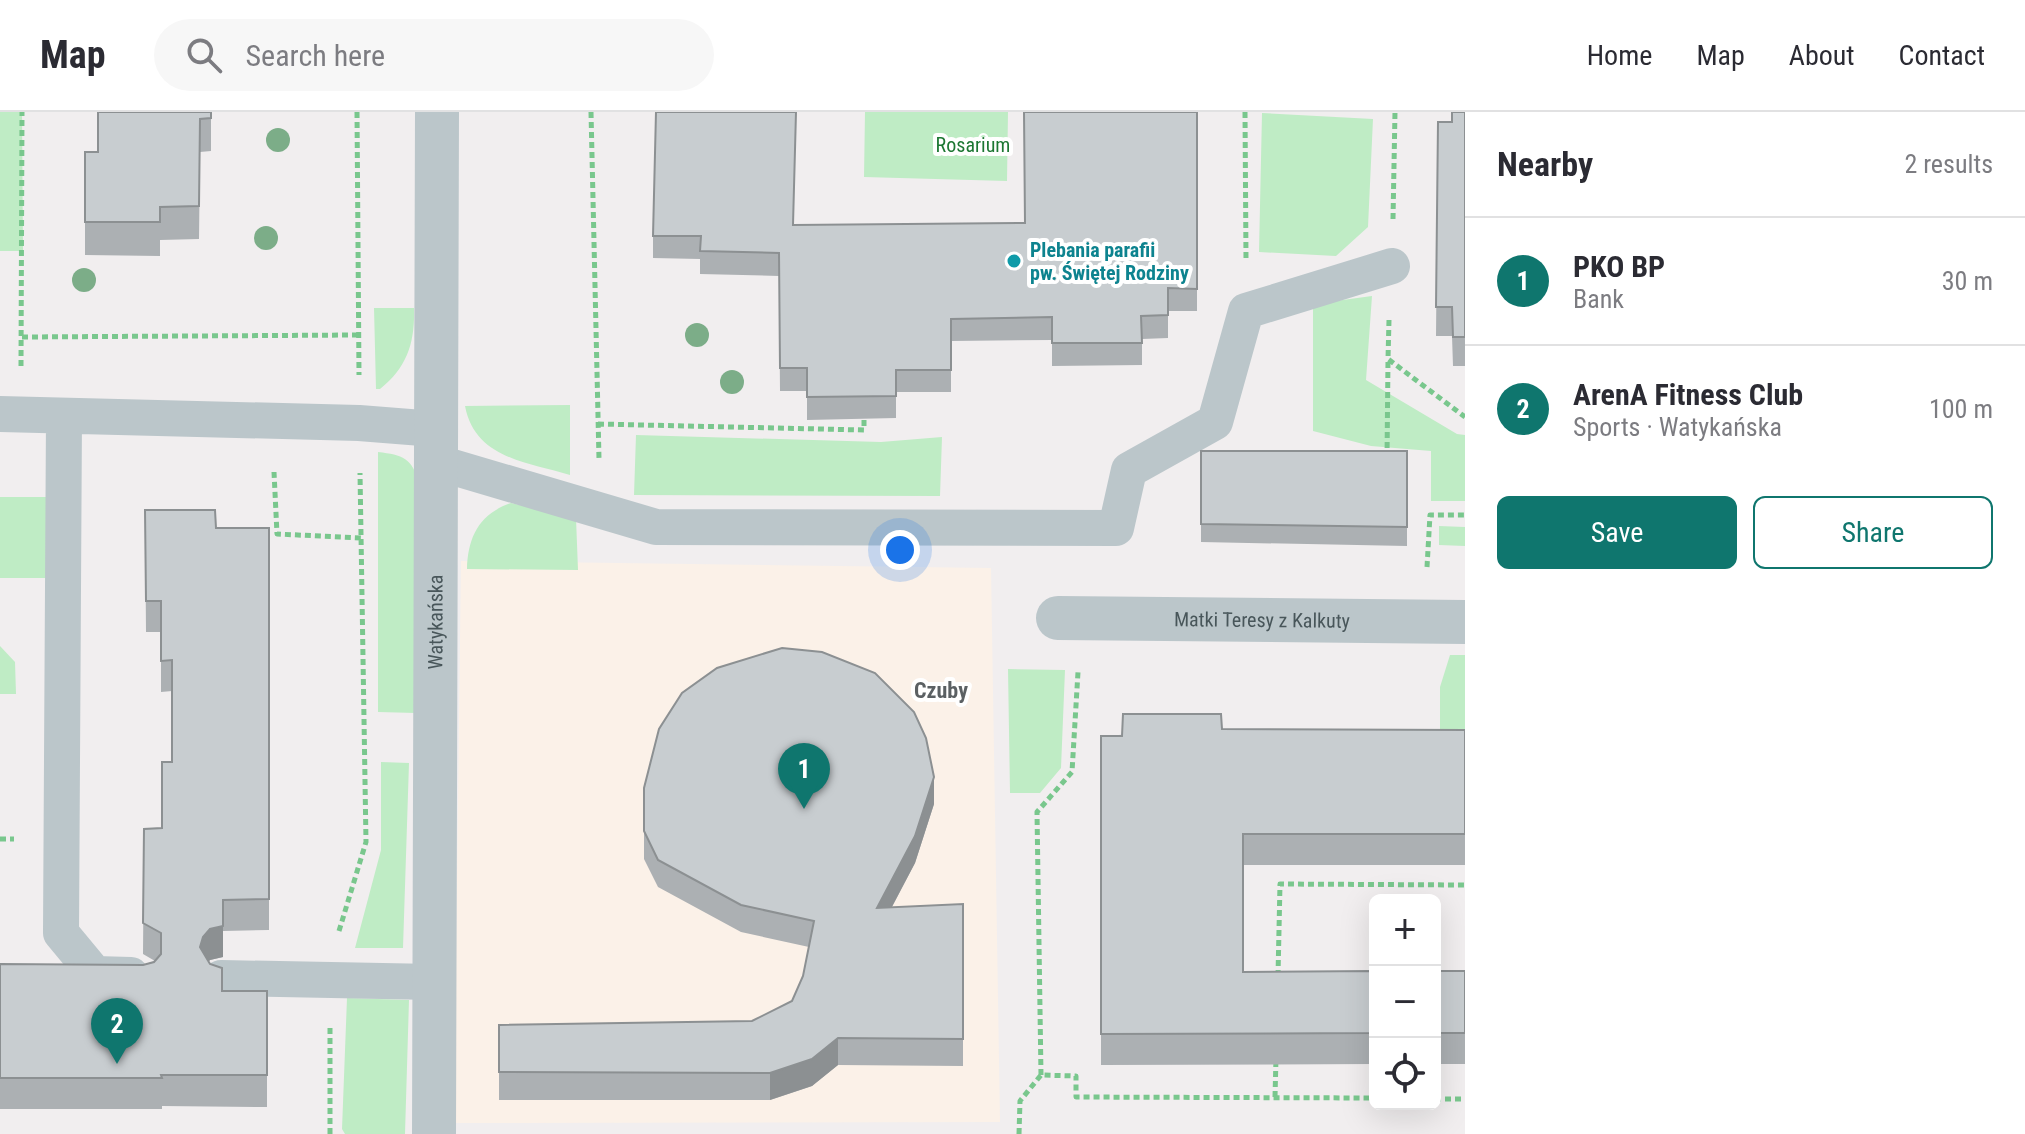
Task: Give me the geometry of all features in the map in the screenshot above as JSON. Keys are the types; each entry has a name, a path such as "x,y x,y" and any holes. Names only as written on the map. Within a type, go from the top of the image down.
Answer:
{"street":[{"name":"Watykańska","path":"434,1134 437,112"},
{"name":"Matki Teresy z Kalkuty","path":"1058,618 1465,622"}],"lane":[{"path":"0,414 359,423 437,446 601,512 656,527 1116,528 1129,470 1215,422 1246,311 1392,266"},
{"path":"64,416 61,933 95,974 143,975"},
{"path":"221,978 434,982"}],"path":[{"path":"21,367 22,112"},
{"path":"330,1134 332,955 366,842 357,112"},
{"path":"591,112 601,512"},
{"path":"1245,112 1246,311"},
{"path":"22,337 359,335"},
{"path":"1387,470 1388,359"},
{"path":"598,424 864,430 864,419"},
{"path":"274,459 277,534 361,538"},
{"path":"1019,1134 1020,1101 1041,1075 1037,812 1072,772 1079,667"},
{"path":"1277,990 1280,884 1465,885"},
{"path":"1275,1097 1276,1051"},
{"path":"1041,1075 1076,1076 1076,1097 1369,1098"},
{"path":"1441,1099 1465,1099"}],"shaded area":[{"path":"461,561 991,568 1000,1122 454,1123"}],"green space":[{"path":"0,112 22,112 23,251 0,251"},
{"name":"Rosarium","path":"865,112 1008,112 1007,181 864,177"},
{"path":"1262,113 1373,119 1368,227 1336,256 1259,252"},
{"path":"1372,296 1366,380 1457,434 1465,435 1465,501 1431,501 1431,451 1371,446 1313,431 1313,304"},
{"path":"374,308 414,308 408,353 390,381 380,389 376,389"},
{"path":"570,405 570,475 520,461 491,447 479,437 465,406"},
{"path":"636,435 881,442 942,437 940,496 634,495"},
{"path":"378,452 405,459 419,483 416,713 378,712"},
{"path":"0,497 47,497 49,578 0,578"},
{"path":"511,503 576,518 578,570 467,569 477,528 491,513"},
{"path":"1439,526 1465,527 1465,546 1439,545"},
{"path":"0,646 15,662 16,694 0,694"},
{"path":"1450,655 1465,655 1465,756 1440,756 1440,687"},
{"path":"1008,669 1065,670 1061,768 1040,793 1010,793"},
{"path":"381,762 409,763 403,948 355,948 381,850"},
{"path":"347,998 409,1000 405,1134 345,1134 342,1129"}],"building":[{"path":"98,112 211,112 211,118 200,119 199,206 160,207 160,222 85,222 85,152 98,152"},
{"name":"Plebania parafii pw. Świętej Rodziny","path":"656,112 796,112 793,225 1025,223 1024,112 1197,112 1197,289 1168,288 1168,315 1141,316 1142,343 1052,343 1052,317 951,319 951,370 896,370 896,396 807,397 807,368 780,368 779,253 700,251 701,236 653,236"},
{"path":"1452,112 1465,112 1465,337 1453,337 1452,307 1436,307 1438,122 1452,122"},
{"path":"1201,451 1407,451 1407,527 1201,524"},
{"path":"145,510 215,510 216,528 269,528 269,899 223,900 223,926 210,929 200,947 210,964 222,968 222,991 267,991 267,1075 0,1078 0,964 143,965 154,962 161,954 161,933 143,923 144,829 162,828 162,762 172,762 172,660 161,661 161,601 146,601"},
{"path":"782,648 822,652 875,673 914,712 926,738 934,777 915,836 877,908 963,904 963,1039 838,1038 812,1059 770,1073 499,1072 499,1025 752,1021 792,1001 803,976 814,921 741,905 658,860 644,831 644,788 659,729 682,693 717,668"},
{"path":"1123,714 1221,714 1222,729 1465,730 1465,834 1243,834 1243,972 1369,971 1369,1033 1101,1034 1101,736 1122,736"},
{"path":"1441,971 1465,971 1465,1033 1441,1033"}],"place":[{"name":"Plebania parafii pw. Świętej Rodziny","path":"1014,261"},
{"name":"PKO BP","path":"804,809"},
{"name":"ArenA Fitness Club","path":"117,1064"}],"district":[{"name":"Czuby","path":"941,690"}]}
